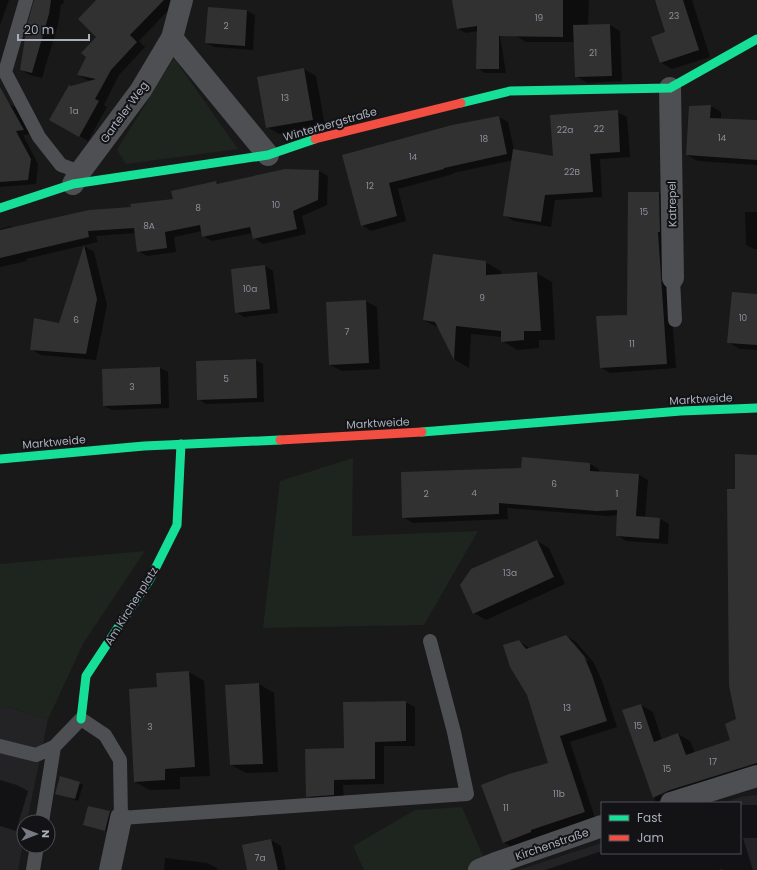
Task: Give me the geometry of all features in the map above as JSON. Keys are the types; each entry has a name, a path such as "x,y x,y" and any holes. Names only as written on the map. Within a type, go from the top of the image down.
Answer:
{"street":[{"name":"Garteler Weg","path":"77,178 141,90 172,38 182,0"},
{"path":"172,38 268,154"},
{"path":"670,88 757,39"},
{"name":"Winterbergstraße","path":"0,208 77,178 268,154 362,126 510,91 670,88"},
{"name":"Katrepel","path":"670,88 673,278"},
{"name":"Marktweide","path":"0,459 181,444 378,435 681,412 757,408"},
{"name":"Am Kirchenplatz","path":"81,719 86,676 150,579 177,525 181,444"},
{"path":"674,802 757,776"},
{"path":"110,870 121,818"},
{"name":"Kirchenstraße","path":"479,870 496,862 601,826"}],"lane":[{"path":"26,0 5,72 39,137 61,165 77,178"},
{"name":"Katrepel","path":"673,278 675,320"},
{"path":"0,746 36,755 54,747 81,719 105,735 120,760 121,818 467,794 454,732 430,641"},
{"path":"43,814 54,747"},
{"path":"32,870 35,854"}],"shaded area":[{"path":"174,58 238,149 126,164 117,150"},
{"path":"353,458 352,536 478,531 424,625 263,628 280,481"},
{"path":"145,551 84,642 48,719 0,705 0,564"},
{"path":"0,705 48,719 29,814 16,814 16,854 21,854 18,870 0,870"},
{"path":"757,795 757,870 518,870 601,843 601,854 741,854 741,802 726,802 741,797"},
{"path":"462,807 483,856 470,870 364,870 353,846 415,810"}],"building":[{"path":"34,0 51,0 49,14 32,73 20,70 27,25"},
{"path":"96,0 164,0 130,35 137,42 111,70 95,99 99,101 79,137 49,120 69,85 71,86 96,79 77,75 86,57 81,53 96,37 78,19"},
{"path":"452,0 563,0 563,37 499,36 499,69 476,69 477,26 457,29"},
{"path":"655,0 683,0 699,50 660,63 651,37 665,32"},
{"path":"208,7 247,10 245,46 205,43"},
{"path":"610,24 612,76 575,77 573,25"},
{"path":"304,68 313,120 266,128 257,77"},
{"path":"0,87 24,130 16,131 31,159 28,180 0,182"},
{"path":"711,105 710,118 757,120 757,160 686,155 689,106"},
{"path":"618,110 620,152 590,154 593,192 545,195 541,222 503,216 513,149 553,156 550,115"},
{"path":"499,116 507,154 444,168 389,183 397,216 361,226 342,155 452,125"},
{"path":"285,169 319,170 318,200 293,211 297,229 253,239 250,227 202,237 200,225 165,232 167,248 137,252 134,228 88,231 89,237 0,258 0,230 89,210 131,207 130,204 173,199 171,191 216,181 217,184"},
{"path":"628,192 659,192 660,232 658,232 667,364 600,368 596,316 627,315"},
{"path":"84,245 97,299 86,354 30,350 34,318 59,323"},
{"path":"433,254 486,261 486,275 537,272 541,331 524,331 524,340 501,342 501,331 456,326 454,360 435,322 423,320"},
{"path":"265,265 270,309 235,313 231,269"},
{"path":"732,292 757,294 757,345 727,343"},
{"path":"366,300 369,363 329,365 326,302"},
{"path":"256,359 257,398 197,400 196,361"},
{"path":"160,367 161,404 103,406 102,369"},
{"path":"735,454 757,455 757,763 667,791 653,798 622,710 641,704 654,742 678,733 686,755 730,740 725,724 736,719 729,686 727,489 735,489"},
{"path":"522,457 590,463 590,471 639,474 636,516 660,518 659,539 616,536 617,510 597,511 499,503 499,514 402,518 401,472 521,468"},
{"path":"537,540 554,577 473,614 460,585 471,569"},
{"path":"566,635 584,656 592,675 607,721 560,736 585,812 531,830 531,832 503,843 481,785 509,774 548,763 527,695 510,667 503,645 519,640 526,649"},
{"path":"189,671 195,767 165,769 165,780 134,782 129,689 157,687 156,673"},
{"path":"259,683 263,764 230,765 225,685"},
{"path":"406,701 406,741 375,742 375,779 334,780 334,795 306,797 305,749 344,748 343,702"},
{"path":"60,776 80,782 75,799 55,794"},
{"path":"88,806 110,811 105,831 83,825"},
{"path":"271,839 278,870 247,870 242,845"}],"traffic: fast":[{"path":"461,103 510,91 670,88 757,39"},
{"path":"0,208 73,184 268,155 315,139"},
{"path":"422,432 681,411 757,408"},
{"path":"0,459 144,446 280,440"},
{"path":"81,719 86,676 150,579 177,525 181,444"}],"traffic: jam":[{"path":"315,139 461,103"},
{"path":"280,440 422,432"}]}
